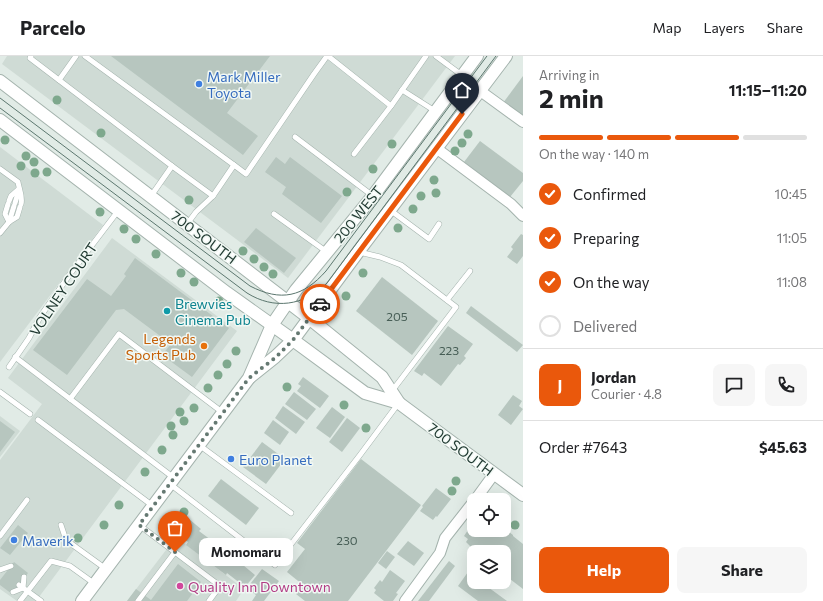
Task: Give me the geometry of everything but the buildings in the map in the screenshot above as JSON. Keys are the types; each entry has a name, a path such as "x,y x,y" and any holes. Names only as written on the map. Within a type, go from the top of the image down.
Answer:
{"street":[{"name":"200 WEST","path":"82,601 249,378 272,325 288,301 373,196 477,56"},
{"name":"200 WEST","path":"249,378 275,358 293,340 506,56"},
{"name":"700 SOUTH","path":"0,81 288,301 382,377 399,403 523,495"},
{"path":"479,90 523,122"},
{"name":"700 SOUTH","path":"0,120 227,293 365,393 399,403"},
{"path":"436,148 511,204 523,216"},
{"path":"480,493 494,474"},
{"path":"405,601 440,553 445,538 467,510"}],"lane":[{"path":"31,56 30,58 213,196"},
{"path":"59,80 76,56"},
{"path":"85,56 246,174 314,74 328,56 391,106"},
{"path":"354,154 391,106 426,56"},
{"path":"436,56 463,76"},
{"path":"402,90 436,111"},
{"path":"294,137 373,196"},
{"path":"187,224 196,212 213,196 234,165"},
{"path":"151,196 158,183 172,166"},
{"path":"0,233 9,222 17,217 19,189 18,182 1,171"},
{"path":"9,222 5,214 8,202 11,196 19,189"},
{"name":"VOLNEY COURT","path":"9,367 29,338 40,317 119,210"},
{"path":"390,210 429,239 439,224"},
{"path":"274,214 327,252"},
{"path":"358,252 401,265 456,307 391,391"},
{"path":"447,300 470,270"},
{"path":"70,399 119,334 223,413"},
{"path":"16,357 172,481 274,565 399,403"},
{"path":"0,392 30,414"},
{"path":"38,420 153,506"},
{"path":"199,445 291,513"},
{"path":"0,536 27,500"},
{"path":"61,525 66,540 106,569"},
{"path":"139,525 220,586 209,601"},
{"path":"138,601 175,552"},
{"path":"20,601 26,590 51,561 70,566 95,584"},
{"path":"2,572 11,566"},
{"path":"24,577 26,590"},
{"path":"19,585 41,601"},
{"path":"13,592 26,590"}],"shaded area":[{"path":"7,56 455,56 288,278 2,64"},
{"path":"0,147 103,225 0,362"},
{"path":"112,238 237,331 36,601 17,601 0,589 0,460 42,404 8,378"},
{"path":"0,416 20,431 0,457"},
{"path":"176,537 244,589 236,601 127,601"}],"tram line":[{"path":"0,98 250,286 261,291 282,295 291,294 309,287 326,271 487,56"},
{"path":"0,108 247,293 268,302 288,303 309,297 327,283 496,56"}],"way so far":[{"path":"175,552 139,525 249,378 275,358 293,340 320,304"}],"place":[{"name":"Mark Miller Toyota","path":"199,84"},
{"name":"Brewvies Cinema Pub","path":"167,311"},
{"name":"Legends Sports Pub","path":"204,346"},
{"name":"Euro Planet","path":"231,459"},
{"name":"Maverik","path":"14,540"},
{"name":"Momomaru","path":"175,552"},
{"name":"Quality Inn Downtown","path":"180,586"}],"route":[{"path":"320,304 462,114"}]}
